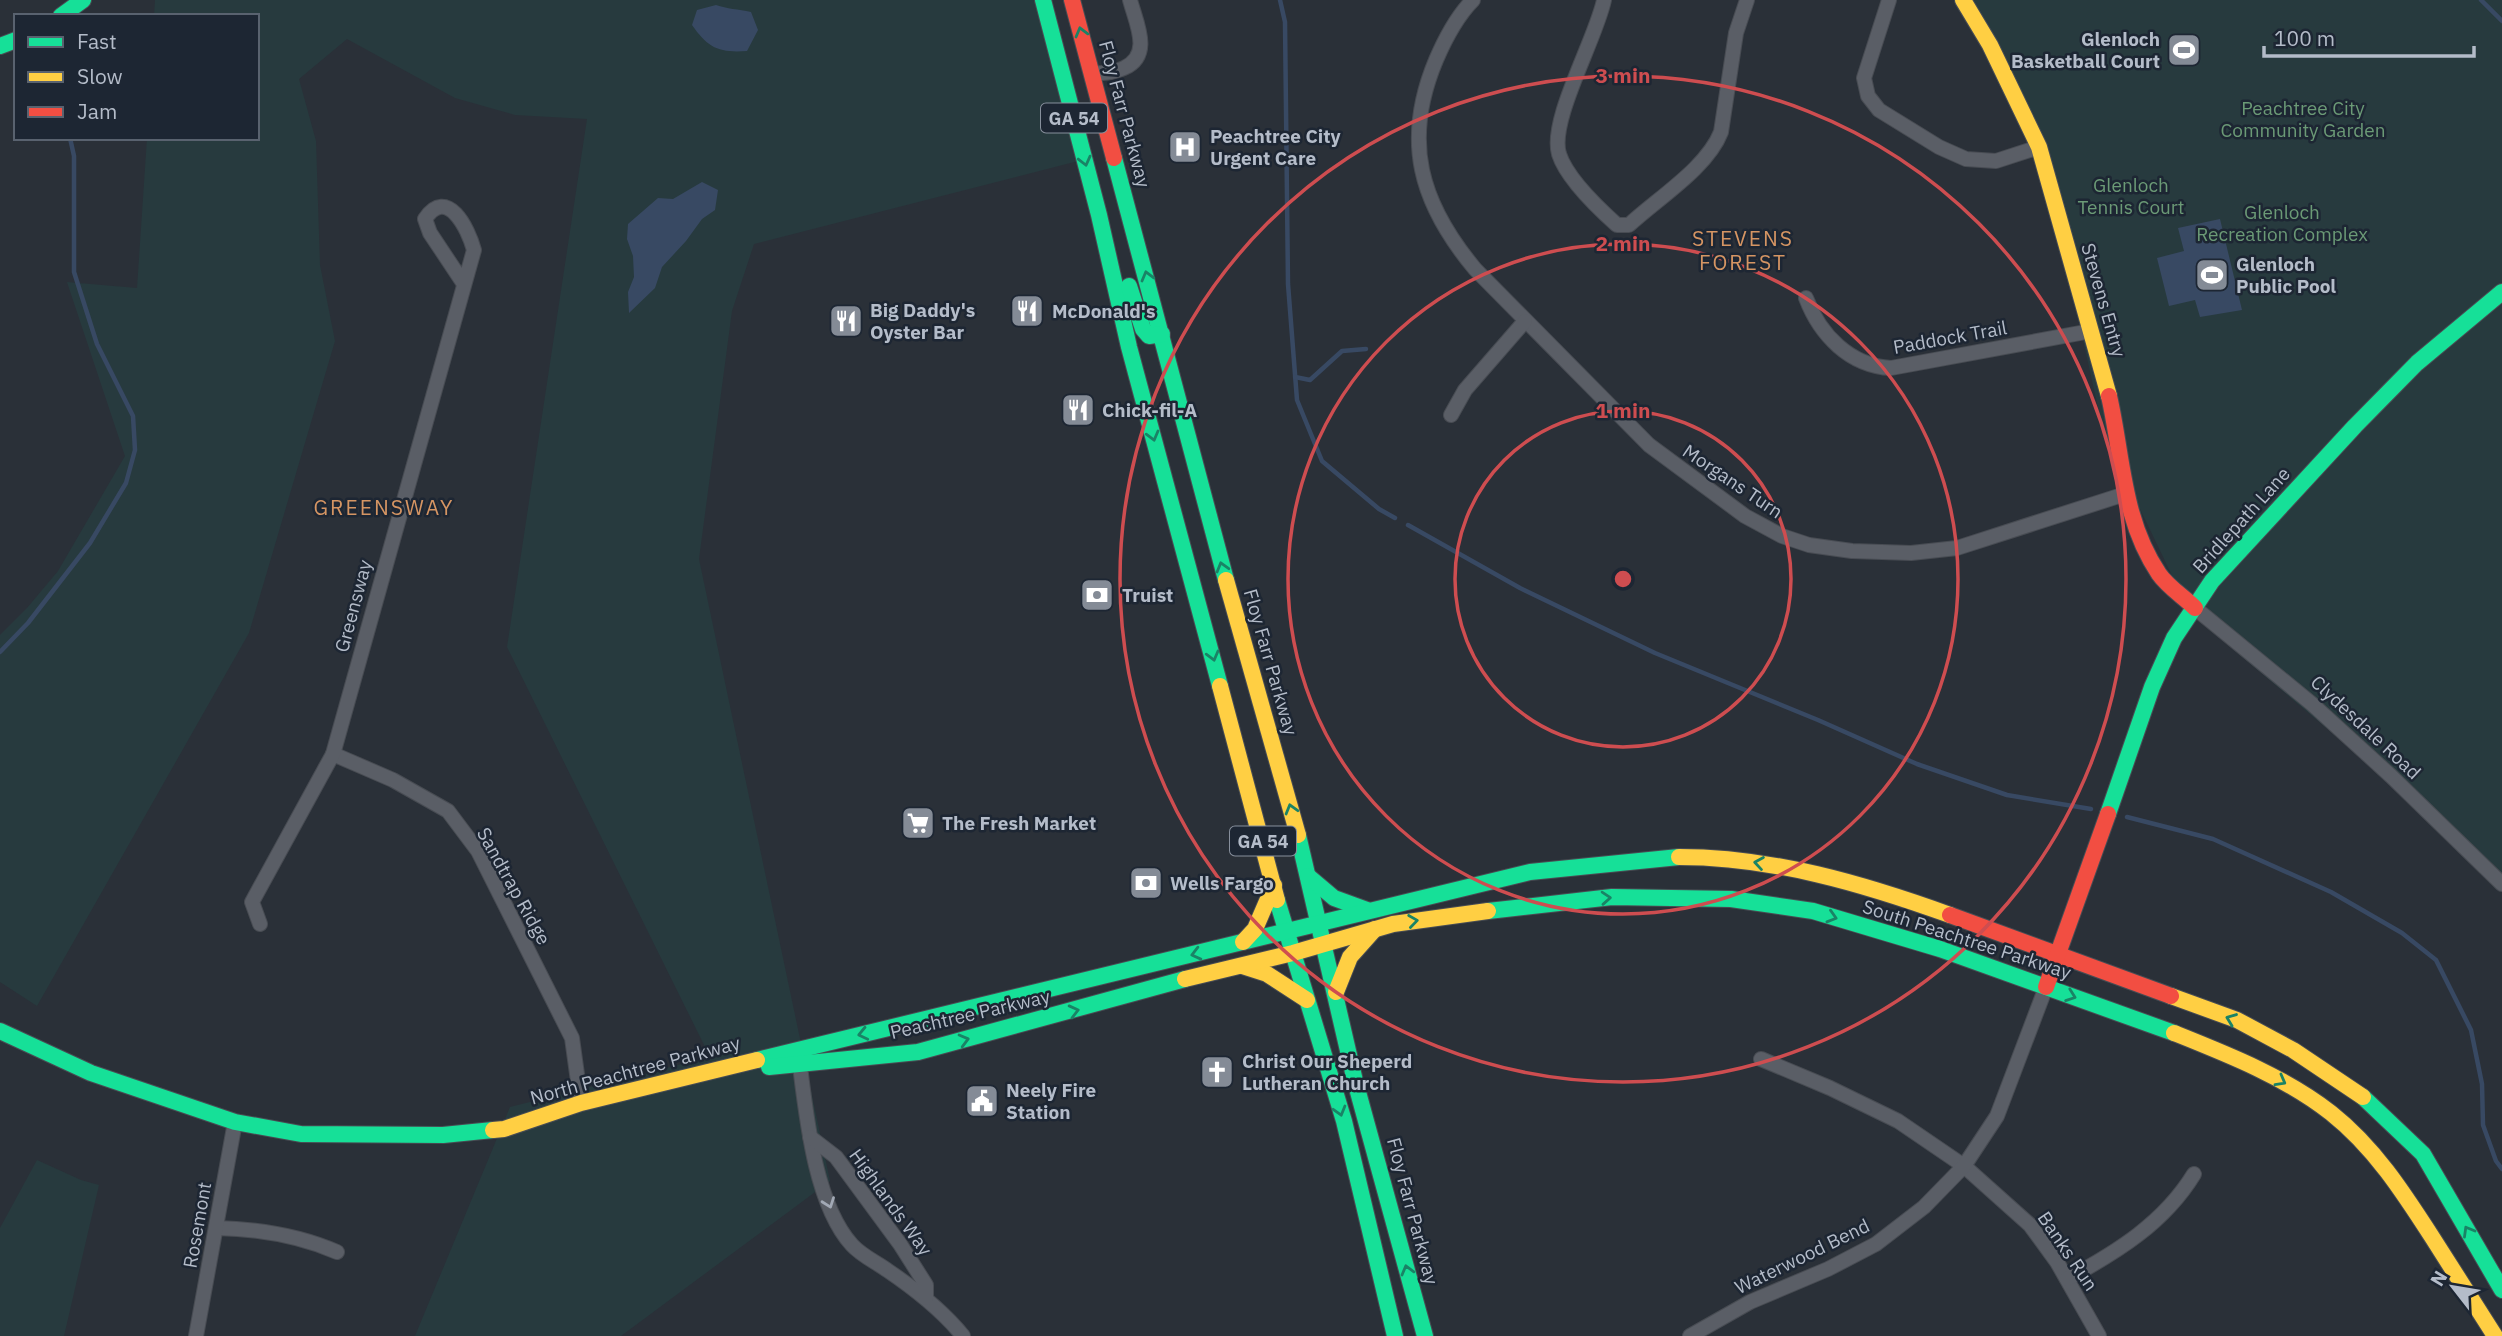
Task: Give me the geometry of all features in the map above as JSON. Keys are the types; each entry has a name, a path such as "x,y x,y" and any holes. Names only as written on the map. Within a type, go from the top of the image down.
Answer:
{"main road":[{"path":"64,14 83,0"},
{"name":"GA 54","path":"1044,0 1129,347 1286,932 1343,1121 1395,1336"},
{"name":"Floy Farr Parkway","path":"1072,0 1162,334 1202,498 1297,831 1355,1081 1425,1336"},
{"name":"Stevens Entry","path":"1963,0 1990,45 2039,147 2110,398 2125,494 2148,555 2160,575 2195,608"},
{"path":"1102,236 1111,240 1119,250 1143,329 1149,336 1162,334"},
{"name":"Bridlepath Lane","path":"2046,987 2152,687 2174,638 2212,581 2381,398 2417,363 2502,292"},
{"path":"1129,347 1153,365 1187,482 1202,498"},
{"name":"South Peachtree Parkway","path":"1367,911 1530,872 1662,857 1701,856 1770,864 1884,891 2237,1020 2293,1050 2360,1094 2423,1154 2502,1290"},
{"path":"1308,876 1319,889 1335,900 1367,911"},
{"path":"1243,942 1255,929 1274,885"},
{"name":"South Peachtree Parkway","path":"1293,953 1393,924 1600,898 1731,899 1813,911 1940,949 2154,1025 2242,1060 2331,1113 2376,1155 2495,1336"},
{"path":"1286,932 1367,911"},
{"path":"1335,995 1345,964 1358,946 1376,929"},
{"name":"North Peachtree Parkway","path":"0,1031 91,1073 235,1122 302,1134 443,1135 504,1129 581,1103 694,1074 799,1057 1120,972 1286,932"},
{"path":"1129,996 1293,953"},
{"path":"1242,966 1267,974 1307,1000"},
{"name":"Peachtree Parkway","path":"799,1057 918,1052 1129,996"}],"street":[{"path":"1092,73 1115,72 1129,66 1141,53 1142,39 1130,0"},
{"name":"Morgans Turn","path":"1473,0 1465,8 1442,47 1424,88 1420,127 1421,168 1434,208 1456,246 1525,321 1649,445 1745,516 1782,536 1809,545 1852,551 1911,553 1957,548 2125,494"},
{"path":"1604,0 1566,107 1559,132 1558,151 1565,169 1617,225 1629,225 1704,159 1716,145 1721,132 1736,33 1746,0"},
{"path":"1889,0 1864,78 1868,96 1879,110 1938,147 1965,159 1996,161 2039,147"},
{"name":"Greensway","path":"260,924 252,902 332,754 474,250 461,221 447,207 438,205 432,208 425,219 430,233 464,284"},
{"name":"Paddock Trail","path":"1806,298 1813,318 1829,339 1851,356 1874,368 1891,368 2091,331"},
{"path":"1451,415 1465,390 1525,321"},
{"name":"Clydesdale Road","path":"2195,608 2283,677 2502,884"},
{"name":"Sandtrap Ridge","path":"332,754 393,780 448,811 478,851 572,1038 581,1103"},
{"path":"1120,972 1129,996"},
{"name":"Waterwood Bend","path":"1690,1336 1750,1302 1828,1269 1876,1244 1924,1207 1964,1166 1997,1116 2046,987"},
{"name":"Highlands Way","path":"799,1057 810,1138 829,1207 853,1246 926,1298 964,1336"},
{"name":"Banks Run","path":"1761,1059 1898,1121 1964,1166 2030,1225 2067,1279 2099,1336"},
{"name":"Rosemont","path":"196,1336 235,1122"},
{"name":"Highlands Way","path":"810,1138 836,1157 900,1244 926,1285 926,1298"},
{"path":"2067,1279 2130,1242 2182,1194 2194,1174"},
{"path":"217,1228 279,1233 310,1240 337,1252"}],"green space":[{"path":"155,0 1035,0 1086,159 754,244 732,311 699,559 830,1181 621,1336 415,1336 510,1107 710,1057 507,647 587,119 515,115 455,98 347,39 299,79 316,141 320,265 335,341 249,633 37,1006 0,982 0,635 58,571 125,456 67,282 137,288 147,140 259,140 259,14 154,14"},
{"name":"Glenloch Recreation Complex","path":"1959,0 2502,0 2502,876 2190,613 2104,434 2043,162"},
{"path":"37,1160 99,1185 64,1336 0,1336 0,1228"}],"water":[{"path":"716,5 751,12 758,30 747,51 729,51 715,47 703,39 692,25 697,10"},
{"path":"702,182 718,190 715,210 702,219 662,267 655,288 629,313 628,292 634,277 633,256 627,239 628,224 658,198 673,199"},
{"name":"Glenloch Public Pool","path":"2220,219 2242,310 2200,317 2195,300 2169,306 2157,258 2184,251 2178,228"}],"waterway":[{"path":"1280,0 1285,22 1288,284 1297,400 1322,461 1379,509 1395,518"},
{"path":"2481,0 2502,21"},
{"path":"0,652 28,623 90,543 126,483 135,450 133,416 97,344 74,272 74,156 70,140"},
{"path":"1295,377 1310,380 1342,351 1366,349"},
{"path":"1408,525 1520,588 1655,653 1917,764 2007,795 2091,809"},
{"path":"2127,817 2213,839 2331,892 2402,933 2436,960 2471,1030 2482,1084 2483,1125 2496,1161 2502,1169"}],"traffic: fast":[{"path":"64,14 83,0"},
{"path":"1043,0 1099,215 1129,347 1220,686"},
{"path":"0,46 14,41"},
{"path":"1114,158 1226,580"},
{"path":"1129,286 1143,329 1149,336 1162,334"},
{"path":"2108,814 2152,687 2174,638 2212,581 2417,363 2502,292"},
{"path":"1298,835 1355,1081 1425,1336"},
{"path":"757,1060 1530,872 1679,857"},
{"path":"1308,876 1334,898 1367,910"},
{"path":"1488,911 1612,897 1731,899 1813,911 1940,949 2174,1033"},
{"path":"1277,900 1344,1121 1395,1336"},
{"path":"769,1067 918,1052 1185,979"},
{"path":"0,1031 91,1073 235,1122 301,1134 443,1135 493,1130"},
{"path":"2363,1097 2423,1154 2502,1290"}],"traffic: slow":[{"path":"1963,0 1990,45 2039,147 2109,396"},
{"path":"1226,580 1298,835"},
{"path":"1220,686 1277,900"},
{"path":"1679,857 1749,862 1818,874 1950,915"},
{"path":"1243,942 1255,929 1274,885"},
{"path":"1185,979 1293,953 1393,924 1488,911"},
{"path":"1336,992 1350,957 1375,929"},
{"path":"1242,966 1267,974 1307,1000"},
{"path":"2171,996 2237,1020 2293,1050 2363,1097"},
{"path":"2174,1033 2236,1058 2295,1088 2331,1113 2361,1140 2399,1187 2495,1336"},
{"path":"493,1130 504,1129 581,1103 757,1060"}],"traffic: jam":[{"path":"1072,0 1114,158"},
{"path":"2109,396 2125,487 2138,532 2159,574 2195,608"},
{"path":"2046,987 2108,814"},
{"path":"1950,915 2171,996"}],"place":[{"name":"Glenloch Basketball Court","path":"2184,50"},
{"name":"Peachtree City Urgent Care","path":"1185,147"},
{"name":"Glenloch Public Pool","path":"2212,275"},
{"name":"McDonald's","path":"1027,311"},
{"name":"Big Daddy's Oyster Bar","path":"846,321"},
{"name":"Chick-fil-A","path":"1078,410"},
{"name":"Truist","path":"1097,595"},
{"name":"The Fresh Market","path":"918,823"},
{"name":"Wells Fargo","path":"1146,883"},
{"name":"Christ Our Sheperd Lutheran Church","path":"1217,1072"},
{"name":"Neely Fire Station","path":"982,1101"}],"district":[{"name":"STEVENS FOREST","path":"1743,250"},
{"name":"GREENSWAY","path":"384,507"}],"park label":[{"name":"Peachtree City Community Garden","path":"2303,119"},
{"name":"Glenloch Tennis Court","path":"2131,196"}]}
